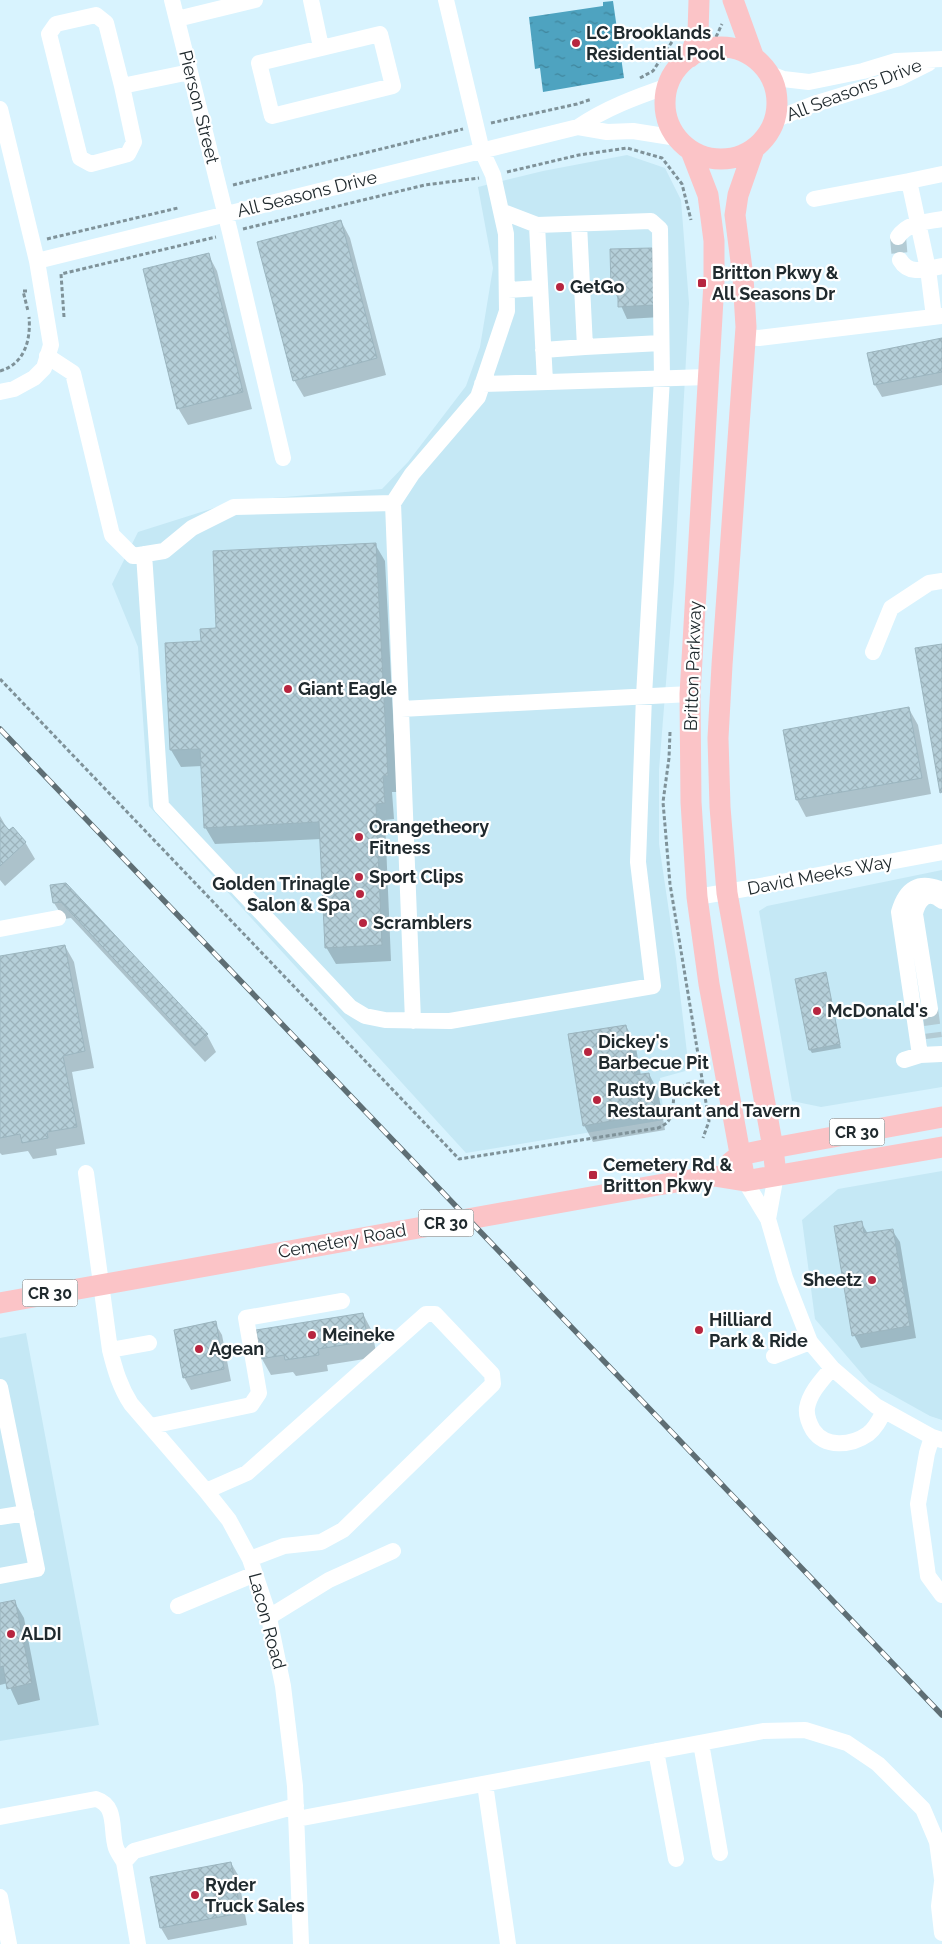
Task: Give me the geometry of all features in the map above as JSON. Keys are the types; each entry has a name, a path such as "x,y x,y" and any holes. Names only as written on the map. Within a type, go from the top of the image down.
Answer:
{"main road":[{"path":"690,56 698,33 699,0"},
{"path":"733,0 754,58 768,73 775,88 777,104 774,120 766,136 754,148 739,156 723,159 707,157 684,145 668,122 665,104 668,86 676,69 690,56 702,50 715,47 735,50 754,58"},
{"name":"Britton Parkway","path":"684,145 708,195 714,241 690,694 691,802 697,897 709,984 745,1181"},
{"name":"Britton Parkway","path":"754,148 738,196 735,215 743,277 745,337 718,738 720,807 727,892 773,1148 776,1175"},
{"name":"Cemetery Road","path":"714,1176 740,1155 942,1117"},
{"name":"Cemetery Road","path":"0,1303 714,1176 745,1181 942,1147"}],"street":[{"name":"Pierson Street","path":"172,0 226,214 283,458"},
{"path":"177,19 252,0"},
{"path":"311,0 321,47"},
{"path":"413,1021 393,503 412,474 478,397 507,311 506,234 493,175 482,151 446,0"},
{"path":"96,15 106,23 122,86 134,142 128,154 91,164 80,158 49,34 56,24 96,15"},
{"path":"380,34 393,86 272,116 259,63 321,47 380,34"},
{"name":"All Seasons Drive","path":"768,73 783,79 809,82 863,71 896,61 938,59"},
{"name":"All Seasons Drive","path":"774,120 814,104 899,78 938,59"},
{"path":"122,86 190,72"},
{"name":"All Seasons Drive","path":"37,261 578,127 600,112 668,86"},
{"path":"0,109 7,170 37,261 51,345 44,368 34,378 14,388 0,392"},
{"name":"All Seasons Drive","path":"578,127 607,132 633,131 684,145"},
{"path":"814,199 942,174"},
{"path":"745,337 759,338 938,316 935,268 918,223 909,181"},
{"path":"144,554 161,806 350,1007 365,1016 385,1020 450,1021 653,986 638,862 644,696 662,378 660,229 651,221 537,225 501,211"},
{"path":"898,237 902,230 918,223 942,219"},
{"path":"579,224 585,347"},
{"path":"537,225 545,382"},
{"path":"900,260 902,264 917,271 935,268"},
{"path":"507,290 540,288"},
{"path":"543,350 661,343"},
{"path":"47,356 73,373 112,535 133,556 164,551 192,528 234,507 393,503"},
{"path":"482,384 708,377"},
{"path":"873,652 891,608 929,583 942,581"},
{"path":"401,709 690,694"},
{"name":"David Meeks Way","path":"697,897 942,852"},
{"path":"914,857 920,885"},
{"path":"920,1052 900,912 902,901 909,892 920,885 933,886 942,890"},
{"path":"930,1008 915,914 917,904 922,898 936,896 942,901"},
{"path":"0,929 58,918"},
{"path":"904,1060 935,1044 934,1038"},
{"path":"920,1052 942,1054"},
{"name":"Lacon Road","path":"86,1173 110,1350 116,1374 124,1392 150,1426 229,1520 252,1566 269,1617 283,1686 296,1813 301,1944"},
{"path":"768,1219 776,1175"},
{"path":"745,1181 768,1219 785,1278 810,1342 832,1368 884,1411 937,1439 927,1453 918,1504 928,1576 942,1595"},
{"path":"150,1426 251,1405 258,1392 246,1318 342,1301"},
{"path":"178,1606 252,1566 284,1546 321,1542 343,1530 493,1384 492,1374 435,1314 426,1314 247,1472 206,1491"},
{"path":"774,1356 810,1342"},
{"path":"110,1350 149,1344"},
{"path":"832,1368 812,1395 807,1409 808,1423 818,1437 833,1444 853,1442 869,1433 878,1423 884,1411"},
{"path":"0,1387 7,1459 26,1513 37,1569 0,1576"},
{"path":"0,1517 26,1513"},
{"path":"269,1617 330,1580 393,1551"},
{"path":"124,1862 134,1851 296,1813 485,1784 763,1731 805,1730 847,1743 878,1764 923,1809 937,1842 941,1872 939,1906 942,1933"},
{"path":"702,1742 720,1853"},
{"path":"656,1751 676,1859"},
{"path":"485,1784 508,1944"},
{"path":"0,1817 96,1799 105,1802 110,1809 116,1847 124,1862 138,1944"},
{"path":"0,1897 9,1944"}],"path":[{"path":"709,36 715,39 724,20"},
{"path":"221,195 229,186 476,126 578,104 596,98"},
{"path":"64,322 61,274 425,185 465,181 493,175"},
{"path":"47,239 179,208"},
{"path":"0,371 7,369 27,347 30,333 23,291 62,284"}],"shaded area":[{"path":"627,155 665,168 681,200 689,303 674,582 659,770 659,844 676,959 689,1070 660,1078 664,1120 466,1153 149,806 138,647 112,584 138,532 236,501 382,489 408,462 466,386 480,347 493,268 478,187 543,171"},
{"path":"942,870 942,1087 821,1107 792,1101 759,911 767,906"},
{"path":"942,1171 942,1420 930,1416 869,1382 815,1319 802,1220 838,1189"},
{"path":"26,1333 99,1725 0,1741 0,1338"}],"water":[{"name":"LC Brooklands Residential Pool","path":"613,1 624,78 543,92 540,68 535,69 529,17 603,6 603,2"}],"building":[{"path":"341,220 377,358 293,381 257,242"},
{"path":"652,248 654,305 618,307 618,288 611,288 610,249"},
{"path":"209,253 243,392 177,409 143,269"},
{"path":"942,338 942,372 874,385 867,353"},
{"path":"376,543 388,776 383,776 385,803 376,804 382,945 325,948 319,822 204,828 200,749 170,750 165,643 201,641 200,629 216,628 213,551"},
{"path":"942,644 942,792 940,793 915,648"},
{"path":"909,707 922,778 796,800 783,730"},
{"path":"0,820 9,830 13,827 26,842 0,866"},
{"path":"66,883 208,1034 195,1046 61,902 53,903 50,885"},
{"path":"65,945 85,1051 63,1056 77,1127 47,1132 48,1138 22,1143 20,1134 0,1138 0,956"},
{"name":"McDonald's","path":"826,972 840,1044 809,1050 795,979"},
{"path":"626,1025 635,1075 649,1073 656,1113 583,1126 568,1034"},
{"name":"Sheetz","path":"862,1221 864,1233 893,1229 910,1326 852,1336 834,1226"},
{"name":"Meineke","path":"363,1313 368,1341 318,1349 319,1355 285,1360 284,1355 260,1359 256,1330"},
{"name":"Agean","path":"216,1321 224,1369 183,1378 174,1330"},
{"name":"ALDI","path":"15,1600 32,1683 7,1689 3,1666 0,1667 0,1603"},
{"name":"Ryder Truck Sales","path":"231,1862 241,1913 160,1928 150,1877"}],"tunnel":[{"path":"898,237 900,260"},
{"path":"930,1009 934,1038"}],"railway":[{"path":"0,729 942,1715"}],"place":[{"name":"LC Brooklands Residential Pool","path":"576,43"},
{"name":"Britton Pkwy & All Seasons Dr","path":"702,283"},
{"name":"GetGo","path":"560,287"},
{"name":"Giant Eagle","path":"288,689"},
{"name":"Orangetheory Fitness","path":"359,837"},
{"name":"Sport Clips","path":"359,877"},
{"name":"Golden Trinagle Salon & Spa","path":"360,894"},
{"name":"Scramblers","path":"363,923"},
{"name":"McDonald's","path":"817,1011"},
{"name":"Dickey's Barbecue Pit","path":"588,1052"},
{"name":"Rusty Bucket Restaurant and Tavern","path":"597,1100"},
{"name":"Cemetery Rd & Britton Pkwy","path":"593,1175"},
{"name":"Sheetz","path":"872,1280"},
{"name":"Hilliard Park & Ride","path":"699,1330"},
{"name":"Meineke","path":"312,1335"},
{"name":"Agean","path":"199,1349"},
{"name":"ALDI","path":"11,1634"},
{"name":"Ryder Truck Sales","path":"195,1895"}]}
